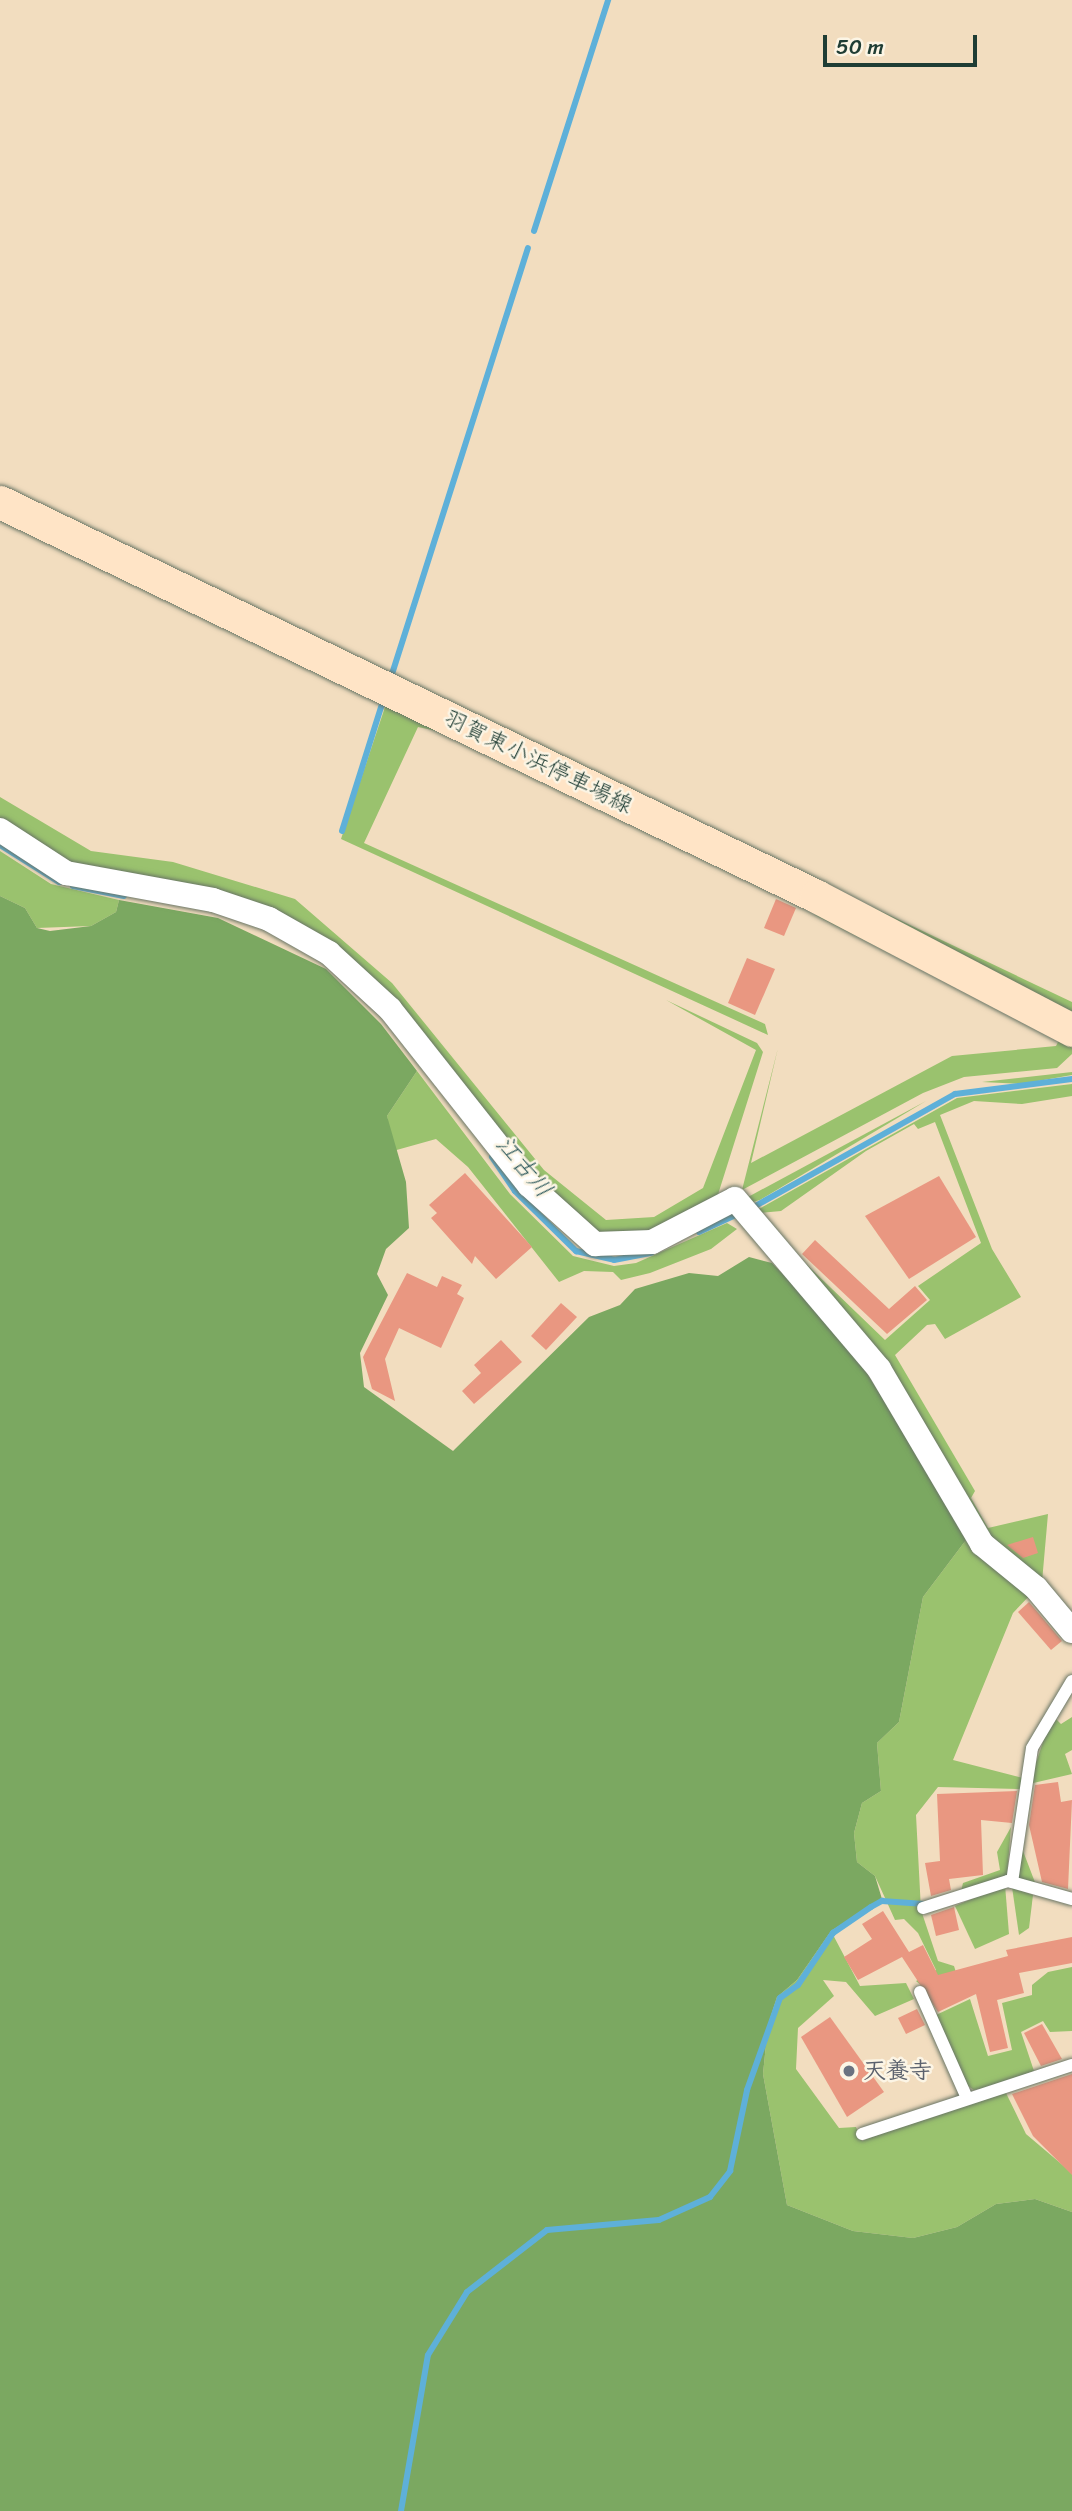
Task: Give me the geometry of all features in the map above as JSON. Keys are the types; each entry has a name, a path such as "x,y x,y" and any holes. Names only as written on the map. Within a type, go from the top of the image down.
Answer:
{"main road":[{"name":"羽賀東小浜停車場線","path":"0,502 816,896 1072,1030"}],"street":[{"path":"0,830 66,873 213,900 270,919 329,954 390,1009 529,1185 595,1244 652,1242 735,1199 742,1214 879,1369 982,1544 1036,1588 1072,1631"}],"lane":[{"path":"1012,1882 1032,1748 1072,1681"},
{"path":"923,1908 1012,1882 1072,1899"},
{"path":"920,1992 966,2096"},
{"path":"862,2134 966,2096 1072,2065"}],"green space":[{"path":"387,701 437,731 418,727 364,843 765,1024 768,1035 341,839"},
{"path":"0,797 91,851 173,862 295,899 392,983 544,1170 606,1220 654,1217 703,1188 756,1050 666,1000 757,1043 763,1052 715,1204 669,1232 596,1240 295,927 95,876 0,824"},
{"path":"0,851 51,884 119,900 116,912 91,926 37,928 25,908 0,896"},
{"path":"813,879 1072,1002 1072,1023"},
{"path":"0,896 25,908 37,928 50,931 91,926 116,912 119,900 218,918 326,969 381,1024 417,1071 387,1116 406,1182 409,1228 386,1249 377,1274 388,1295 360,1353 364,1387 453,1451 589,1317 620,1305 635,1289 689,1273 718,1276 749,1257 772,1263 846,1340 969,1536 923,1597 899,1722 877,1743 881,1791 862,1803 854,1833 857,1862 875,1876 882,1899 831,1931 797,1980 777,1997 768,2025 763,2074 787,2205 853,2231 913,2238 957,2227 996,2204 1035,2199 1072,2212 1072,2511 0,2511"},
{"path":"820,909 1072,1038 1072,1054 1057,1068 964,1077 923,1093 742,1190 778,1048 751,1163 952,1056 1056,1046 1059,1040 815,915"},
{"path":"417,1071 510,1194 573,1256 614,1266 636,1263 727,1223 737,1229 711,1249 650,1273 621,1280 613,1272 584,1271 559,1282 468,1167 436,1139 393,1151 387,1116"},
{"path":"1072,1072 1072,1075 1021,1084 982,1082"},
{"path":"1072,1084 1072,1096 1022,1104 974,1101 940,1115 992,1249 1021,1297 945,1339 935,1324 927,1325 895,1355 975,1491 971,1498 988,1528 1048,1514 1042,1582 994,1550 803,1261 885,1340 930,1300 918,1286 981,1243 935,1122 918,1129 914,1124 866,1151 781,1211 750,1214 957,1098"},
{"path":"926,1101 760,1200 749,1203 748,1197"},
{"path":"969,1536 1033,1592 1013,1613 953,1760 1023,1778 1021,1789 938,1787 916,1815 921,1910 938,1961 954,1966 960,1985 924,1988 916,1981 936,1970 918,1933 904,1919 895,1920 875,1876 857,1862 854,1833 862,1803 881,1791 877,1743 899,1722 923,1597"},
{"path":"1052,1715 1061,1724 1072,1717 1072,1750 1065,1754 1072,1774 1029,1784"},
{"path":"1011,1827 1007,1876 960,1895 963,1883 1000,1870 997,1852"},
{"path":"1024,1828 1023,1851 1036,1885 1015,1878"},
{"path":"1005,1885 1009,1934 975,1949 955,1906"},
{"path":"1012,1887 1033,1895 1029,1928 1019,1935"},
{"path":"831,1931 860,1986 906,1983 914,1999 875,2016 846,1982 823,1980 834,1996 798,2028 796,2069 839,2128 856,2127 862,2141 964,2101 1006,2093 1026,2134 1072,2173 1072,2212 1035,2199 996,2204 957,2227 913,2238 853,2231 787,2205 763,2074 768,2025 777,1997 797,1980"},
{"path":"1072,1967 1072,2031 1050,2032 1043,2021 1021,2032 1034,2071 993,2087 974,2090 965,2084 936,2015 970,1999 988,2056 1012,2050 1002,2003 1032,1995 1032,1985 1048,1972"}],"building":[{"path":"776,899 796,908 784,936 764,928"},
{"path":"747,958 775,969 755,1015 728,1003"},
{"path":"465,1173 532,1247 496,1279 475,1256 472,1264 431,1218 437,1213 429,1205"},
{"path":"939,1176 976,1237 909,1279 865,1216"},
{"path":"815,1240 889,1309 915,1286 927,1300 887,1334 802,1254"},
{"path":"407,1273 437,1287 442,1276 462,1285 457,1294 464,1298 441,1348 399,1328 385,1359 395,1401 372,1389 363,1357"},
{"path":"561,1303 577,1317 546,1350 531,1336"},
{"path":"501,1340 522,1362 474,1404 462,1391 481,1373 474,1365"},
{"path":"1033,1537 1038,1553 1023,1558 1007,1545"},
{"path":"1029,1602 1062,1641 1051,1650 1018,1612"},
{"path":"1058,1782 1061,1802 1072,1800 1068,1889 1042,1882 1029,1825 1035,1785"},
{"path":"1017,1791 1012,1823 981,1820 983,1875 949,1879 951,1890 931,1896 925,1863 940,1861 937,1794"},
{"path":"954,1907 959,1930 936,1936 931,1915"},
{"path":"883,1911 909,1952 923,1945 938,1975 1008,1956 1006,1950 1072,1937 1072,1963 1019,1973 1024,1993 997,2000 1008,2048 990,2052 976,1994 938,2012 902,1957 858,1980 844,1957 872,1939 862,1924"},
{"path":"917,2009 925,2025 906,2034 898,2018"},
{"name":"天養寺","path":"830,2017 884,2092 847,2117 801,2037"},
{"path":"1042,2024 1062,2059 1041,2066 1024,2033"},
{"path":"1072,2074 1072,2175 1033,2136 1012,2094"}],"waterway":[{"path":"534,231 608,0"},
{"path":"392,674 528,248"},
{"path":"342,831 382,704"},
{"name":"江古川","path":"0,845 59,882"},
{"name":"江古川","path":"73,886 124,896"},
{"name":"江古川","path":"750,1209 955,1094 1072,1079"},
{"name":"江古川","path":"492,1157 515,1191 576,1251 614,1260 651,1253"},
{"name":"江古川","path":"699,1232 740,1213"},
{"path":"401,2511 428,2355 467,2292 547,2230 659,2220 710,2197 730,2171 747,2090 780,1998 798,1985 833,1933 871,1907 882,1901 924,1904"}],"place":[{"name":"天養寺","path":"849,2071"}]}
